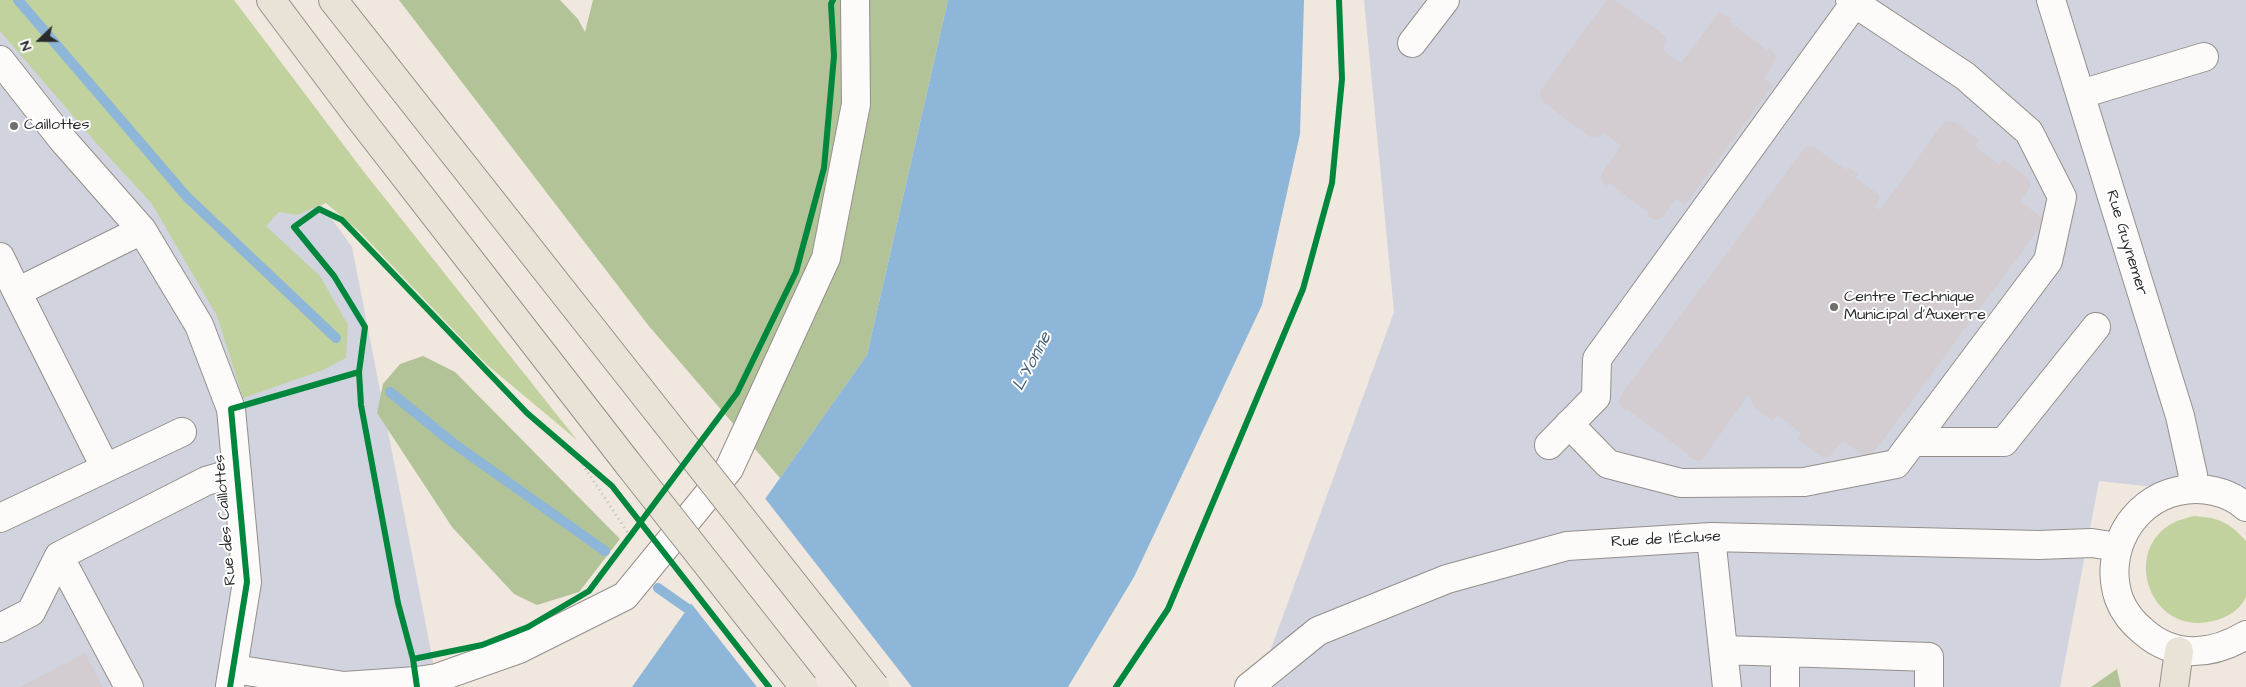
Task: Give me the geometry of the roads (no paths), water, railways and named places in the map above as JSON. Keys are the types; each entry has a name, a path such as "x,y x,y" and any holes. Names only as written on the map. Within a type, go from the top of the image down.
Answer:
{"main road":[{"path":"271,0 358,116 804,687"},
{"path":"333,0 400,82 874,687"},
{"path":"2174,687 2179,650"}],"street":[{"path":"232,678 344,686 387,685 437,678 519,650 625,596 729,468 826,258 856,104 856,0"},
{"path":"1412,43 1445,0"},
{"name":"Rue Guynemer","path":"2051,0 2180,416 2193,475 2190,488"},
{"path":"1548,445 1569,424 1596,397 1597,359 1854,1 1965,76 2029,132 2062,197 2048,261 1896,464 1804,482 1680,483 1608,464 1569,424"},
{"path":"2081,94 2204,57"},
{"name":"Rue des Caillottes","path":"0,60 62,139 142,230 199,325 231,409 248,582 232,678"},
{"path":"17,292 142,230"},
{"path":"0,257 104,467"},
{"path":"1913,442 2004,442 2096,327"},
{"path":"0,518 104,467 182,432"},
{"path":"0,628 31,612 59,556 206,481 237,472"},
{"path":"2246,507 2238,500 2215,490 2190,488 2166,494 2144,506 2128,524 2117,547 2114,573 2119,600 2134,623 2154,641 2179,650 2202,652 2246,636"},
{"path":"1711,537 1727,687"},
{"name":"Rue de l'Écluse","path":"1249,687 1318,631 1447,579 1567,546 1711,537 2038,546 2092,543 2117,547"},
{"path":"59,556 129,687"},
{"path":"1723,650 1929,657 1929,687"},
{"path":"1785,652 1785,687"}],"water":[{"name":"L'Yonne","path":"948,0 1304,0 1300,134 1262,305 1134,577 1068,687 632,687 867,355"}],"waterway":[{"path":"18,0 187,197 336,338"},
{"path":"390,392 453,443 605,551"},
{"path":"658,588 688,609 696,619"}],"place":[{"name":"Caillottes","path":"14,126"},
{"name":"Centre Technique Municipal d’Auxerre","path":"1834,307"}]}
